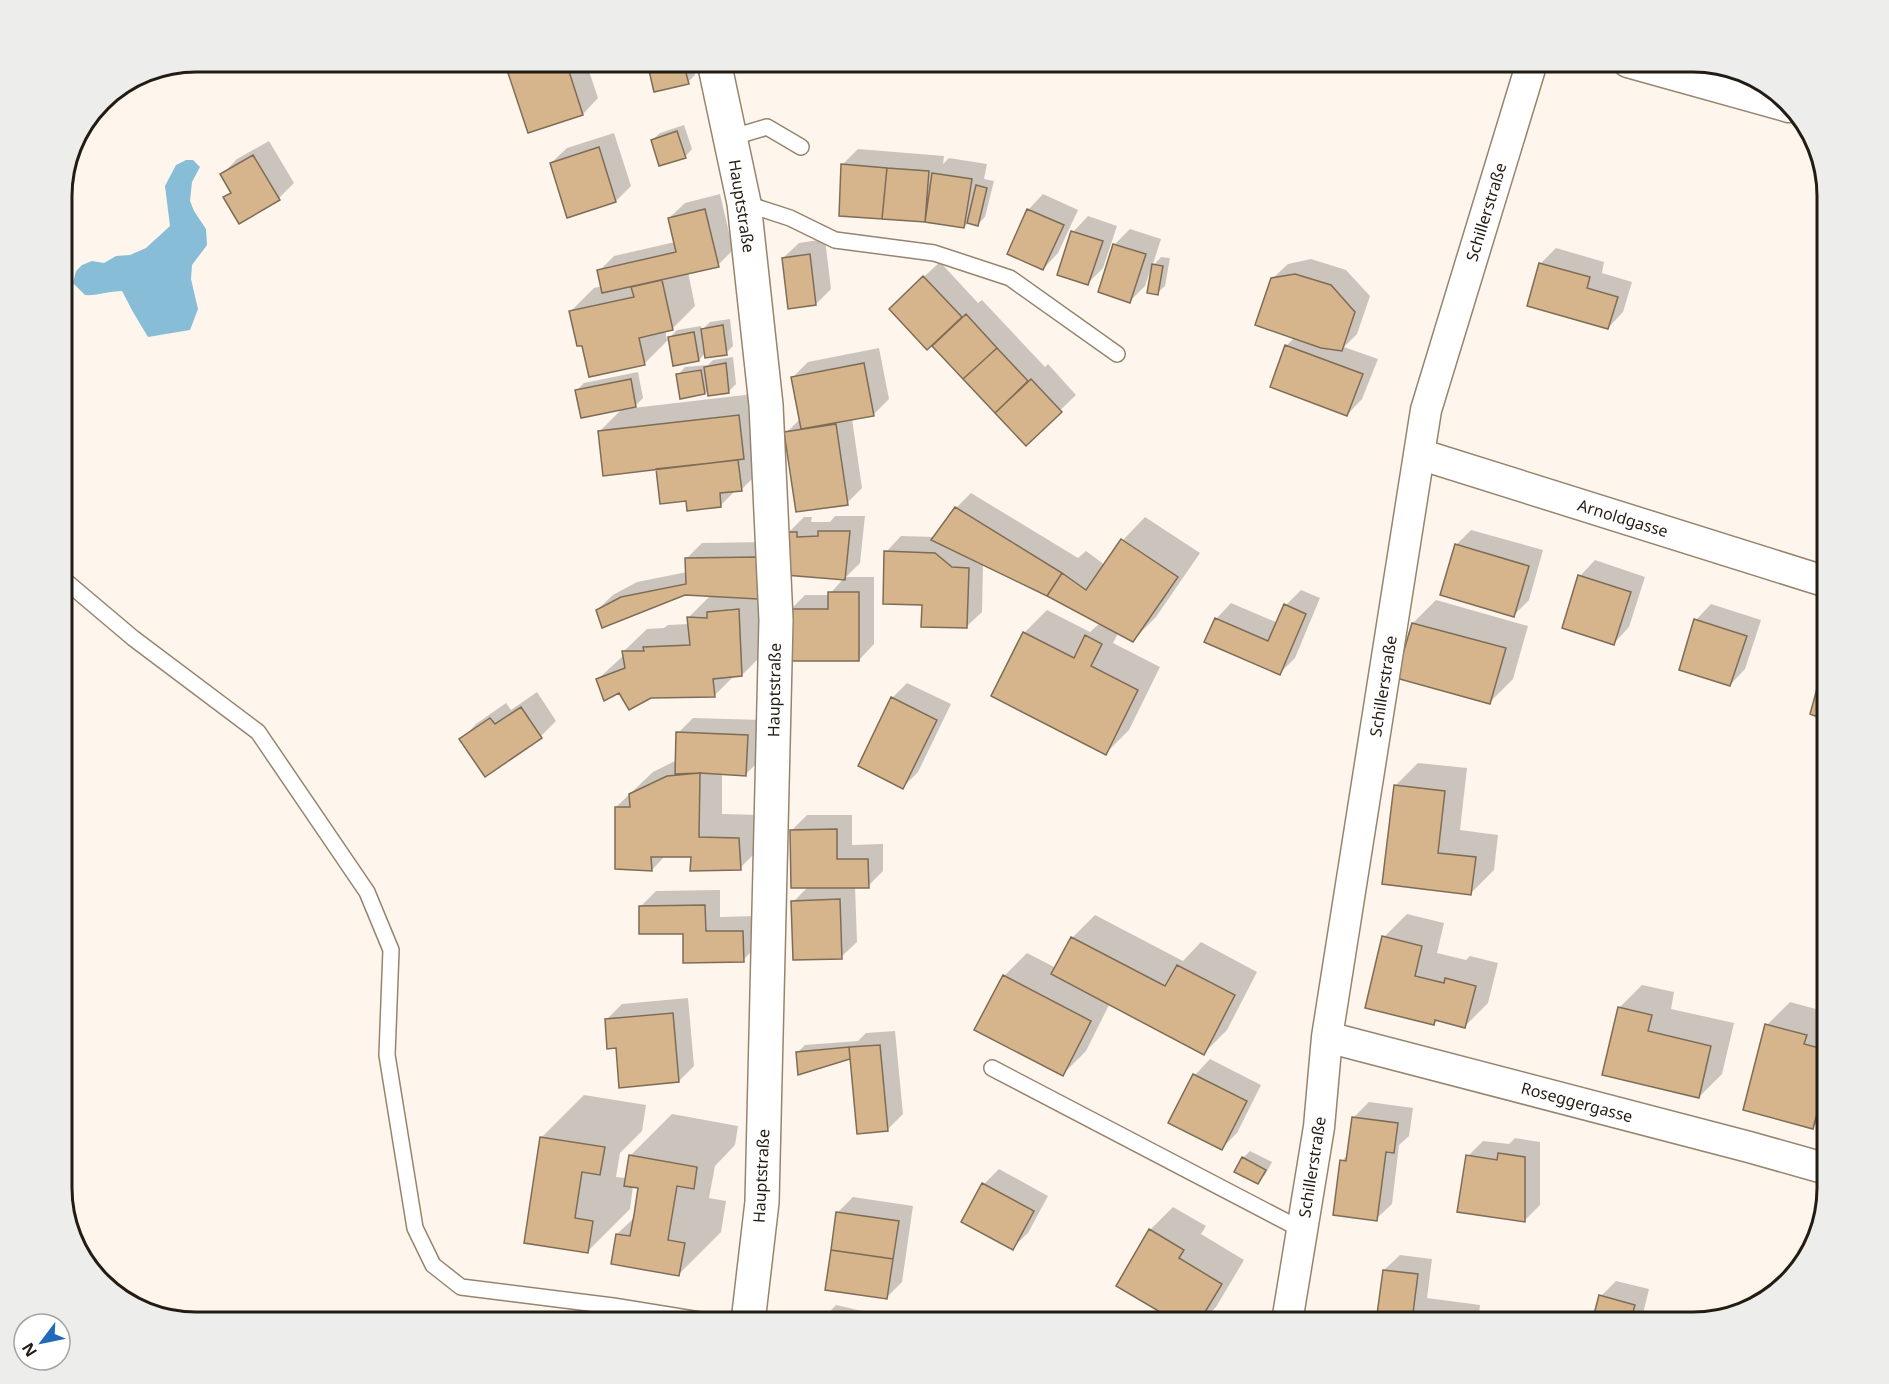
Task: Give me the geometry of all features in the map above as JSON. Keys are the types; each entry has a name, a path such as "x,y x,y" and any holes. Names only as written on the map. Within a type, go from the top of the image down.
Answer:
{"street":[{"name":"Hauptstraße","path":"716,72 744,202 766,405 776,620 762,1202 749,1312"},
{"name":"Schillerstraße","path":"1289,1312 1319,1127 1327,1037 1426,410 1529,72"},
{"path":"1664,72 1775,103"},
{"name":"Arnoldgasse","path":"1419,454 1817,579"},
{"name":"Roseggergasse","path":"1327,1037 1749,1147 1817,1167"}],"lane":[{"path":"730,138 766,128 801,147"},
{"path":"744,202 790,218 835,240 934,253 1010,278 1117,354"},
{"path":"72,586 133,638 258,732 367,892 391,950 387,1055 415,1228 433,1265 461,1287 648,1312"},
{"path":"992,1068 1302,1230"}],"water":[{"path":"186,160 193,160 200,167 192,182 190,201 206,229 207,245 192,265 191,279 198,309 190,330 148,337 122,291 85,295 73,283 76,271 82,265 92,261 104,263 116,256 130,255 146,248 170,226 165,186 176,165"}],"building":[{"path":"508,72 569,72 583,115 528,133"},
{"path":"649,72 686,72 689,84 654,92"},
{"path":"677,131 686,158 659,166 651,140"},
{"path":"599,147 616,202 567,218 550,163"},
{"path":"253,155 280,200 239,224 223,197 231,193 220,174"},
{"path":"841,164 887,168 882,219 839,216"},
{"path":"887,168 929,171 925,222 882,219"},
{"path":"932,173 972,179 964,228 925,222"},
{"path":"976,185 987,188 978,226 967,223"},
{"path":"705,209 719,267 602,293 597,270 676,252 668,218"},
{"path":"1027,209 1064,225 1043,270 1007,254"},
{"path":"1071,231 1103,241 1088,285 1057,275"},
{"path":"1113,244 1146,254 1130,303 1098,292"},
{"path":"810,254 816,305 788,309 782,258"},
{"path":"1539,263 1590,277 1587,288 1618,297 1608,329 1527,306"},
{"path":"1152,264 1163,266 1158,295 1147,293"},
{"path":"1295,274 1331,285 1355,312 1342,351 1321,348 1255,325 1271,278"},
{"path":"923,276 962,317 927,350 889,309"},
{"path":"662,280 673,330 639,338 645,365 589,377 582,346 577,346 569,311 634,297 631,287"},
{"path":"966,314 997,348 963,379 932,346"},
{"path":"723,325 727,355 705,358 701,329"},
{"path":"694,332 699,361 673,366 668,337"},
{"path":"1285,345 1363,374 1347,416 1270,387"},
{"path":"997,348 1028,381 995,413 963,379"},
{"path":"726,363 729,393 708,396 704,367"},
{"path":"864,363 874,416 801,429 791,377"},
{"path":"701,370 705,394 680,399 676,374"},
{"path":"631,379 636,407 581,418 575,390"},
{"path":"1031,379 1062,412 1026,446 995,413"},
{"path":"739,415 744,459 603,476 598,431"},
{"path":"836,424 848,505 796,512 784,432"},
{"path":"738,460 742,491 720,493 721,507 687,511 686,501 660,504 656,469"},
{"path":"955,507 1062,573 1047,596 931,540"},
{"path":"818,531 850,531 845,580 785,575 787,532 797,532 797,537 818,536"},
{"path":"1121,539 1178,577 1133,642 1047,596 1062,573 1086,590"},
{"path":"1455,544 1529,566 1514,617 1440,595"},
{"path":"884,551 935,553 952,567 969,568 967,628 921,627 922,605 883,604"},
{"path":"757,557 758,599 685,595 602,628 596,610 621,597 686,584 685,558"},
{"path":"1578,575 1631,592 1614,645 1562,628"},
{"path":"828,592 859,592 859,661 788,661 788,609 828,609"},
{"path":"1284,604 1306,614 1280,675 1204,642 1215,618 1268,641"},
{"path":"739,609 742,676 713,679 715,697 651,698 629,710 619,693 604,701 596,679 625,668 622,651 644,651 643,647 690,645 687,617 707,618 707,612"},
{"path":"1694,619 1747,636 1730,686 1679,670"},
{"path":"1412,623 1506,648 1490,704 1396,678"},
{"path":"1023,632 1074,658 1085,635 1102,644 1091,666 1138,690 1106,755 991,696"},
{"path":"1817,689 1817,717 1810,714"},
{"path":"891,697 937,720 903,789 858,766"},
{"path":"521,707 542,738 485,777 459,739 490,718 495,724"},
{"path":"676,732 748,735 746,776 675,774"},
{"path":"700,773 699,837 739,838 741,870 690,871 691,857 651,857 652,871 615,869 615,807 630,807 629,794 667,776"},
{"path":"1394,785 1445,791 1438,853 1476,857 1471,895 1382,884"},
{"path":"837,829 837,859 868,859 869,888 791,888 790,830"},
{"path":"840,899 842,959 793,960 791,901"},
{"path":"705,905 706,931 743,931 744,962 683,963 683,934 639,934 639,906"},
{"path":"1382,936 1422,946 1415,976 1444,983 1445,978 1476,986 1465,1028 1435,1020 1434,1025 1365,1008"},
{"path":"1071,937 1165,986 1177,965 1235,995 1204,1055 1051,974"},
{"path":"1003,975 1091,1021 1063,1076 974,1030"},
{"path":"1618,1007 1652,1015 1648,1031 1711,1046 1699,1098 1602,1075"},
{"path":"673,1013 679,1082 619,1088 616,1048 607,1049 605,1019"},
{"path":"1765,1024 1807,1035 1804,1044 1817,1047 1817,1113 1813,1129 1743,1110"},
{"path":"880,1045 888,1131 857,1134 849,1047"},
{"path":"849,1047 850,1059 798,1075 796,1052"},
{"path":"1193,1074 1247,1101 1222,1150 1168,1123"},
{"path":"1352,1117 1398,1123 1394,1153 1386,1152 1377,1221 1333,1215 1340,1160 1346,1161"},
{"path":"540,1137 605,1147 600,1175 582,1172 575,1218 593,1221 588,1253 524,1243"},
{"path":"1498,1153 1525,1157 1525,1222 1457,1212 1466,1155 1497,1160"},
{"path":"629,1155 697,1167 694,1189 677,1186 668,1240 685,1243 679,1276 611,1264 616,1234 630,1236 634,1215 638,1188 624,1186"},
{"path":"1242,1157 1266,1170 1258,1184 1234,1172"},
{"path":"982,1183 1034,1211 1013,1250 961,1222"},
{"path":"836,1212 899,1221 893,1259 831,1250"},
{"path":"1149,1229 1184,1250 1179,1258 1222,1284 1205,1312 1160,1312 1116,1286"},
{"path":"831,1250 893,1259 887,1299 825,1290"},
{"path":"1383,1270 1418,1274 1413,1312 1377,1312"},
{"path":"1599,1295 1635,1305 1633,1312 1595,1312"}]}
